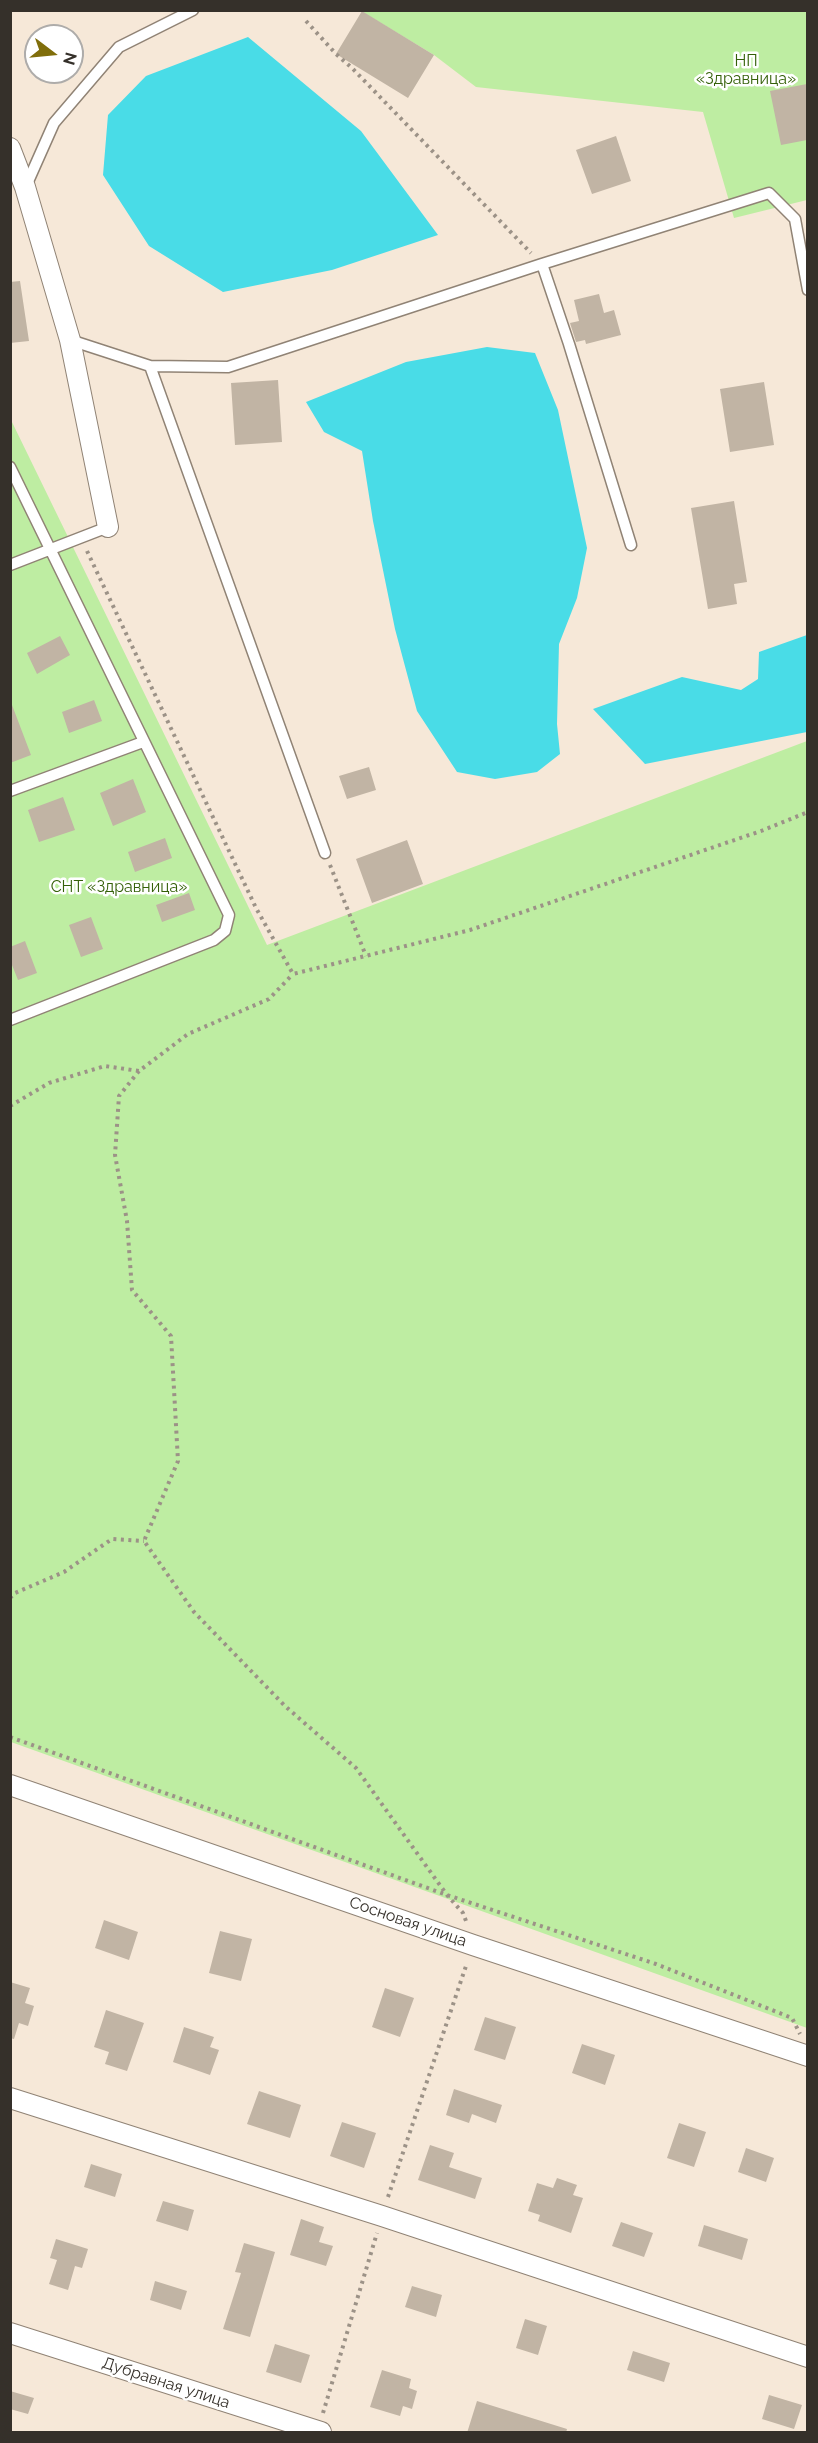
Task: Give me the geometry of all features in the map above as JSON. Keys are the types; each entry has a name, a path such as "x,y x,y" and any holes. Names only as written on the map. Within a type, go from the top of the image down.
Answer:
{"street":[{"path":"10,148 25,187 70,340 108,527"},
{"name":"Сосновая улица","path":"10,1785 473,1945 806,2049"},
{"path":"10,2098 382,2216 807,2357"},
{"name":"Дубравная улица","path":"10,2332 319,2432"}],"lane":[{"path":"25,187 54,123 120,47 193,10"},
{"path":"70,340 150,366 228,367 542,264 769,193 795,219 807,290"},
{"path":"542,264 631,545"},
{"path":"150,366 325,853"},
{"path":"10,467 229,915 225,931 214,940 10,1020"},
{"path":"10,565 108,527"},
{"path":"10,790 143,742"}],"path":[{"path":"306,21 542,264"},
{"path":"81,538 256,908 293,974"},
{"path":"144,1541 178,1461 171,1336 132,1290 127,1221 115,1155 119,1096 139,1071 188,1034 269,999 293,974 470,930 760,831 807,812"},
{"path":"325,853 366,956"},
{"path":"10,1106 49,1083 105,1066 139,1071"},
{"path":"10,1598 15,1593 64,1572 112,1539 144,1541"},
{"path":"144,1541 194,1612 285,1706 356,1768 447,1895 463,1913 473,1945 382,2216 319,2432"},
{"path":"10,1737 447,1895 656,1964 792,2018 806,2049"}],"green space":[{"name":"НП «Здравница»","path":"361,11 807,11 807,200 734,218 703,112 476,87 434,55"},
{"name":"СНТ «Здравница»","path":"10,418 267,945 807,741 807,2028 11,1742"}],"water":[{"path":"248,37 361,131 438,235 332,270 223,292 149,246 103,175 108,115 146,76"},
{"path":"487,347 535,353 558,410 587,548 577,598 559,644 557,724 560,754 537,772 495,779 457,772 417,711 395,629 373,521 362,451 324,432 306,402 406,362"},
{"path":"807,635 807,732 645,764 593,709 682,677 741,690 758,679 759,652"}],"building":[{"path":"362,11 434,55 408,98 336,54"},
{"path":"807,84 807,140 781,145 770,91"},
{"path":"616,136 631,181 592,194 576,150"},
{"path":"20,281 29,341 10,343 10,282"},
{"path":"599,294 604,313 614,310 621,335 586,344 585,340 576,342 570,323 579,321 574,300"},
{"path":"278,380 282,442 235,445 231,383"},
{"path":"764,382 774,445 730,452 720,389"},
{"path":"734,501 747,582 734,584 737,604 708,609 691,508"},
{"path":"60,636 70,655 37,674 27,653"},
{"path":"94,700 102,721 69,733 62,712"},
{"path":"12,705 31,755 10,763 10,706"},
{"path":"369,767 376,790 347,799 339,776"},
{"path":"133,779 146,812 113,826 100,793"},
{"path":"63,797 75,830 39,842 28,810"},
{"path":"165,838 172,858 135,872 128,852"},
{"path":"407,840 423,884 372,903 356,859"},
{"path":"189,893 195,910 162,922 156,905"},
{"path":"91,917 103,949 81,957 69,925"},
{"path":"25,941 37,973 18,980 10,960 10,947"},
{"path":"104,1920 138,1932 129,1960 95,1948"},
{"path":"220,1931 252,1939 241,1981 209,1973"},
{"path":"10,1982 30,1988 25,2003 34,2006 28,2026 19,2023 14,2039 10,2038"},
{"path":"385,1988 414,1998 400,2037 372,2027"},
{"path":"106,2010 144,2023 127,2071 105,2064 109,2052 94,2047"},
{"path":"485,2017 516,2027 505,2060 474,2050"},
{"path":"184,2027 214,2037 210,2047 219,2050 210,2075 173,2062"},
{"path":"582,2044 615,2055 605,2085 572,2073"},
{"path":"454,2089 502,2105 496,2123 472,2114 469,2123 446,2115"},
{"path":"259,2091 301,2105 290,2138 247,2124"},
{"path":"342,2122 376,2133 364,2168 330,2156"},
{"path":"679,2123 706,2132 694,2167 667,2158"},
{"path":"430,2145 454,2153 449,2167 482,2178 475,2199 418,2180"},
{"path":"746,2148 774,2158 766,2182 738,2172"},
{"path":"91,2164 122,2174 115,2197 84,2187"},
{"path":"557,2178 577,2185 573,2195 583,2198 571,2233 538,2221 540,2215 528,2211 537,2183 553,2188"},
{"path":"163,2201 194,2210 188,2231 156,2221"},
{"path":"301,2219 324,2227 319,2242 333,2246 326,2266 290,2255"},
{"path":"621,2222 653,2233 644,2257 612,2246"},
{"path":"704,2225 748,2239 742,2260 698,2246"},
{"path":"56,2239 88,2249 82,2268 75,2266 68,2290 49,2284 57,2260 50,2258"},
{"path":"244,2243 275,2252 250,2337 223,2329 241,2273 235,2272"},
{"path":"155,2281 187,2291 181,2310 150,2300"},
{"path":"412,2286 442,2295 436,2317 405,2307"},
{"path":"525,2319 547,2326 538,2355 516,2348"},
{"path":"275,2344 310,2355 301,2383 266,2372"},
{"path":"633,2351 670,2363 664,2382 627,2370"},
{"path":"382,2370 411,2379 409,2388 417,2391 412,2409 403,2406 400,2416 370,2407"},
{"path":"10,2391 34,2398 28,2414 10,2409"},
{"path":"769,2395 802,2405 794,2429 762,2419"},
{"path":"477,2401 567,2429 566,2433 467,2433"}]}
